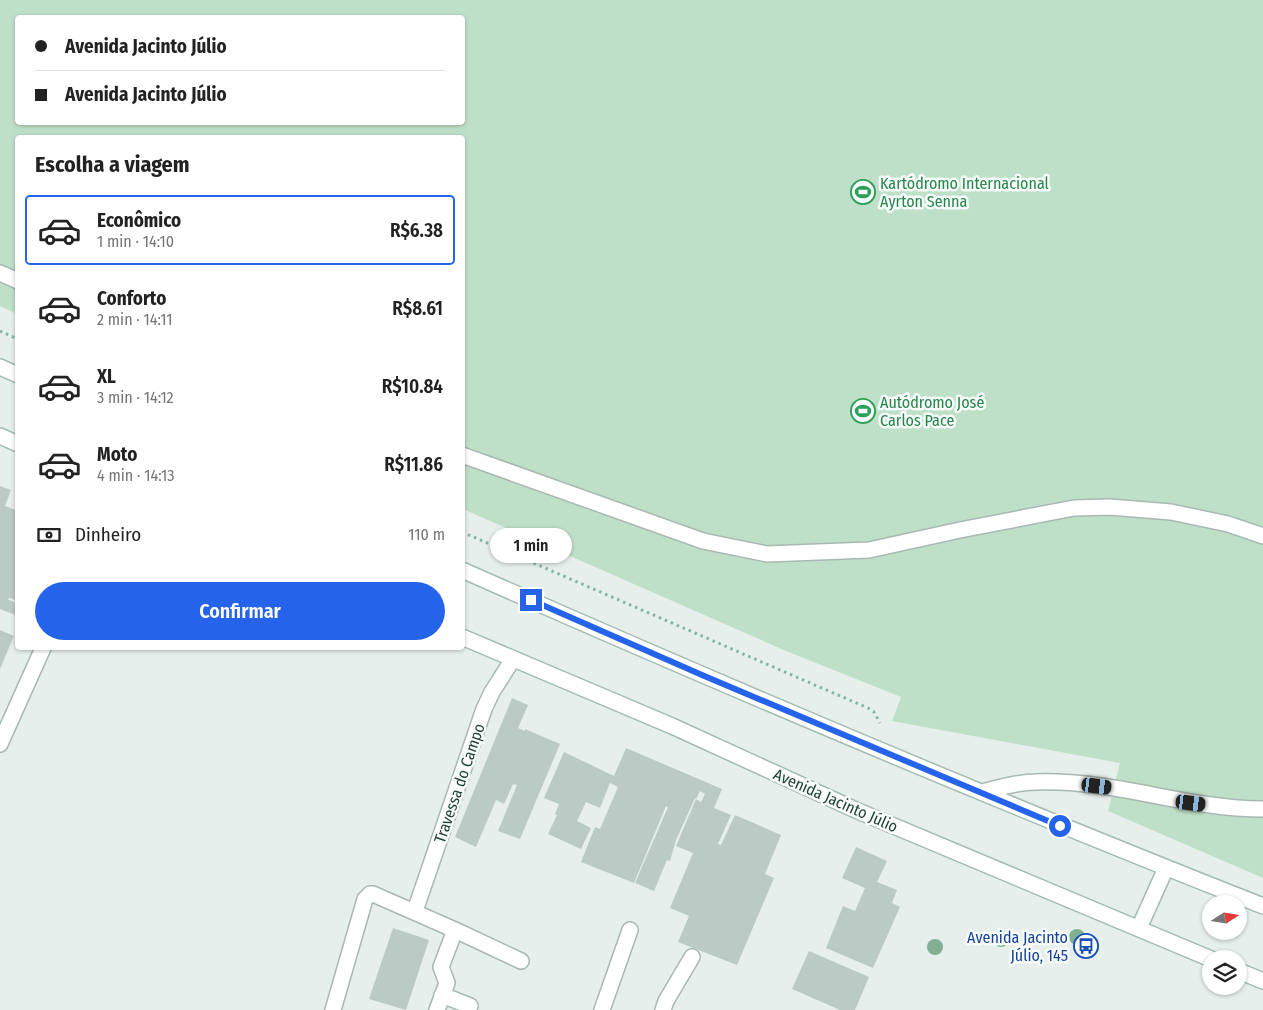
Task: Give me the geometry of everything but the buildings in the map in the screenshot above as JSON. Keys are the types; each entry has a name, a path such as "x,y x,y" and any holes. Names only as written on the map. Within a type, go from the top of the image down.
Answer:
{"street":[{"path":"0,273 15,280"},
{"path":"0,367 15,374"},
{"path":"0,436 15,443"},
{"path":"465,456 703,541 767,554 870,550 969,528 1074,508 1110,507 1170,512 1228,524 1263,536"},
{"path":"465,571 702,675 1076,832 1263,906"},
{"name":"Avenida Jacinto Júlio","path":"465,638 672,726 858,812 1202,955"},
{"path":"0,744 42,650"},
{"name":"Travessa do Campo","path":"415,912 484,708 513,659"},
{"path":"983,792 1009,785 1036,782 1081,784 1114,788 1191,803 1239,809 1263,809"},
{"path":"1138,928 1166,868"},
{"path":"333,1010 365,899 373,894 521,961"},
{"path":"437,1010 446,983 441,967 454,930"},
{"path":"602,1010 630,930"},
{"path":"663,1010 666,1001 692,957"},
{"path":"1247,974 1263,981"},
{"path":"442,994 470,1006"}],"path":[{"path":"0,331 15,338"},
{"path":"465,533 868,708 874,712 884,732 883,750"}],"green space":[{"name":"Autódromo José Carlos Pace","path":"0,0 1263,0 1263,878 1108,811 1120,763 892,721 901,697 786,651 465,510 465,135 15,135 15,313 0,306"}],"place":[{"name":"Kartódromo Internacional Ayrton Senna","path":"863,192"},
{"name":"Autódromo José Carlos Pace","path":"863,411"},
{"name":"Avenida Jacinto Júlio, 145","path":"1086,946"}],"route":[{"path":"531,600 702,675 1060,826"}]}
